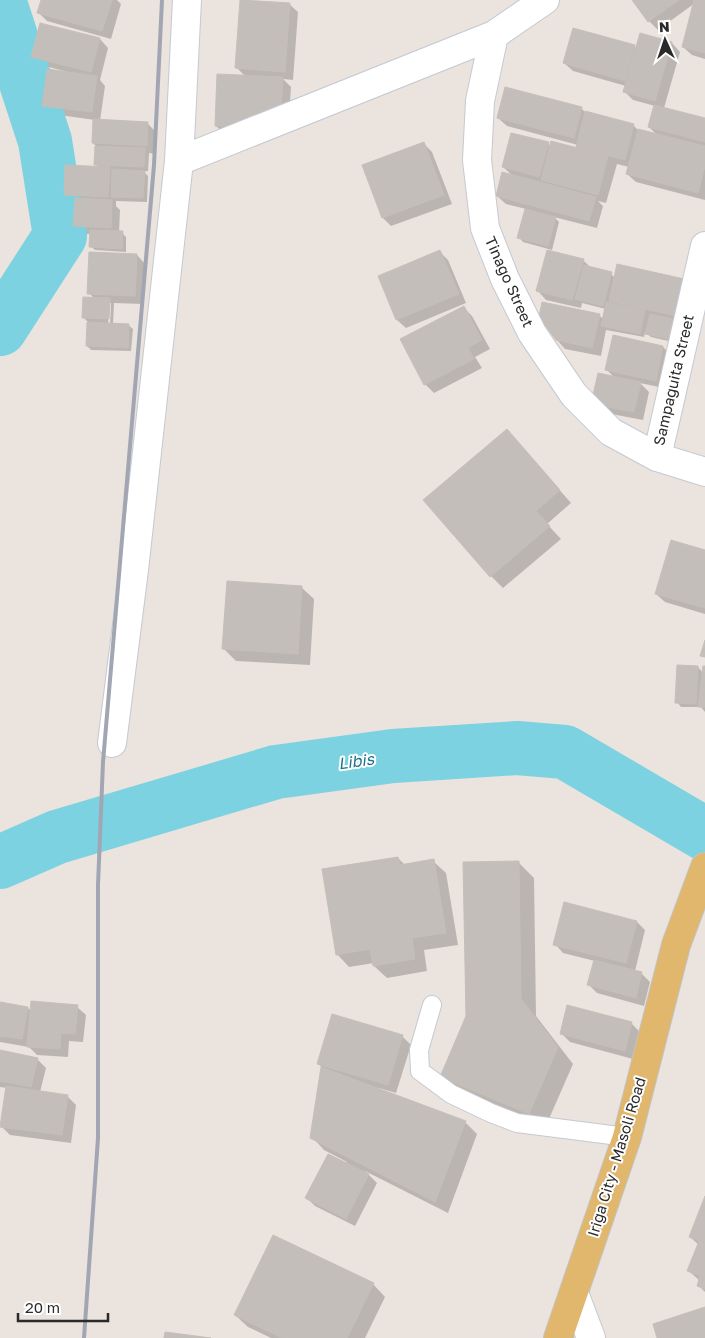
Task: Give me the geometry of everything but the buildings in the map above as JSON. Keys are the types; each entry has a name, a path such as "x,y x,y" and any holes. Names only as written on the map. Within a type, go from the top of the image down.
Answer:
{"main road":[{"name":"Iriga City - Masoli Road","path":"558,1338 627,1137 676,945 705,867"}],"street":[{"path":"112,743 134,570 179,161 187,0"},
{"path":"179,161 494,35 545,0"},
{"name":"Tinago Street","path":"494,35 480,101 477,160 485,228 505,278 532,333 574,396 611,432 657,457 705,472"},
{"name":"Sampaguita Street","path":"657,457 705,246"},
{"path":"574,1293 591,1338"}],"lane":[{"path":"432,1005 419,1050 420,1071 451,1094 491,1114 517,1123 627,1137"}],"waterway":[{"path":"0,3 45,141 60,236 0,329"},
{"name":"Libis","path":"0,862 57,837 276,772 393,756 517,748 565,752 705,834"}],"railway":[{"path":"84,1338 98,1138 98,885 103,762 154,165 162,0"}]}
